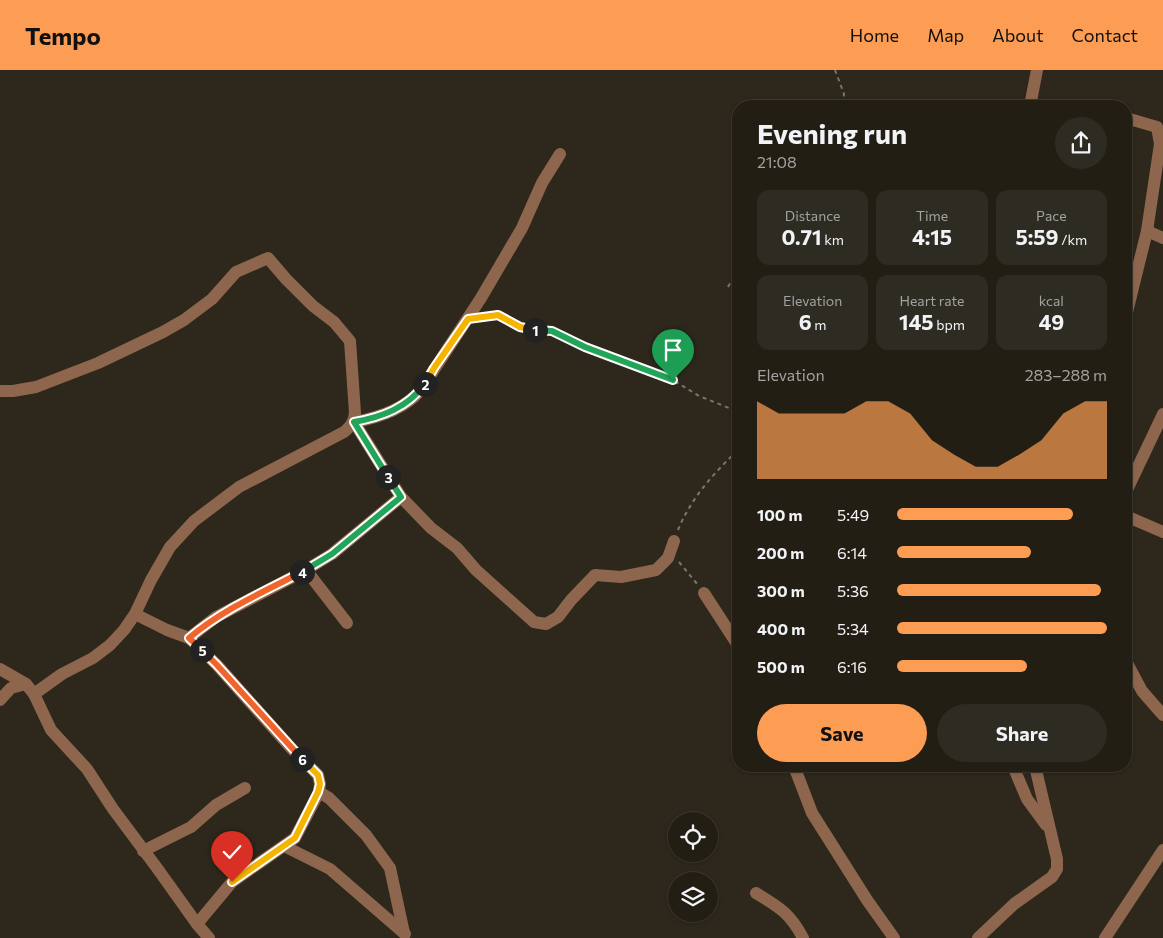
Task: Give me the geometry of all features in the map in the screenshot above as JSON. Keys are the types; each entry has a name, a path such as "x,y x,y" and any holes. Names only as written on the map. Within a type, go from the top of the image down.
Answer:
{"street":[{"path":"1031,100 1037,70"},
{"path":"1132,120 1157,127 1161,139 1147,230 1132,269"},
{"path":"0,700 11,688 30,689 94,658 124,630 135,614 151,580 170,547 194,521 239,487 344,432 354,422 371,419 413,399 430,378 434,368 468,319 512,247 542,183 560,154"},
{"path":"1147,230 1163,238"},
{"path":"0,391 14,391 36,387 98,362 163,332 184,320 212,299 236,272 268,258 313,306 334,322 350,341 354,422 401,497 431,528 457,548 476,570 534,622 546,624 558,617 595,575 621,578 656,570 668,558 674,541"},
{"path":"1132,479 1163,414"},
{"path":"189,638 216,617 306,570 332,554 401,497"},
{"path":"1132,519 1163,532"},
{"path":"306,570 347,623"},
{"path":"704,593 732,636"},
{"path":"135,614 167,630 189,638 217,665 292,749 318,775 320,784 318,792 295,838 232,882 197,924"},
{"path":"0,669 30,689 51,730 87,769 143,851 209,938"},
{"path":"1132,674 1142,691 1163,715"},
{"path":"796,772 812,813 866,900 894,938"},
{"path":"1016,772 1027,799 1050,829"},
{"path":"978,938 1014,904 1052,876 1057,869 1057,860 1036,772"},
{"path":"143,851 192,827 216,805 245,788"},
{"path":"318,792 329,798 366,835 390,868 407,935"},
{"path":"284,846 330,869 407,935"},
{"path":"1105,938 1163,850"},
{"path":"756,893 786,912 798,927 803,938"}],"path":[{"path":"835,70 844,94 844,100"},
{"path":"728,287 732,280"},
{"path":"468,319 498,315 530,330 552,331 585,347 653,371 673,380 699,396 732,409"},
{"path":"674,541 697,494 712,475 732,456"},
{"path":"675,558 704,593"}],"route":[{"path":"232,882 295,838 318,792 320,784 318,775 292,749 217,665 189,638 216,617 306,570 332,554 401,497 354,422 371,419 413,399 430,378 441,357 468,319 498,315 520,327 530,330 552,331 585,347 673,380"}]}
